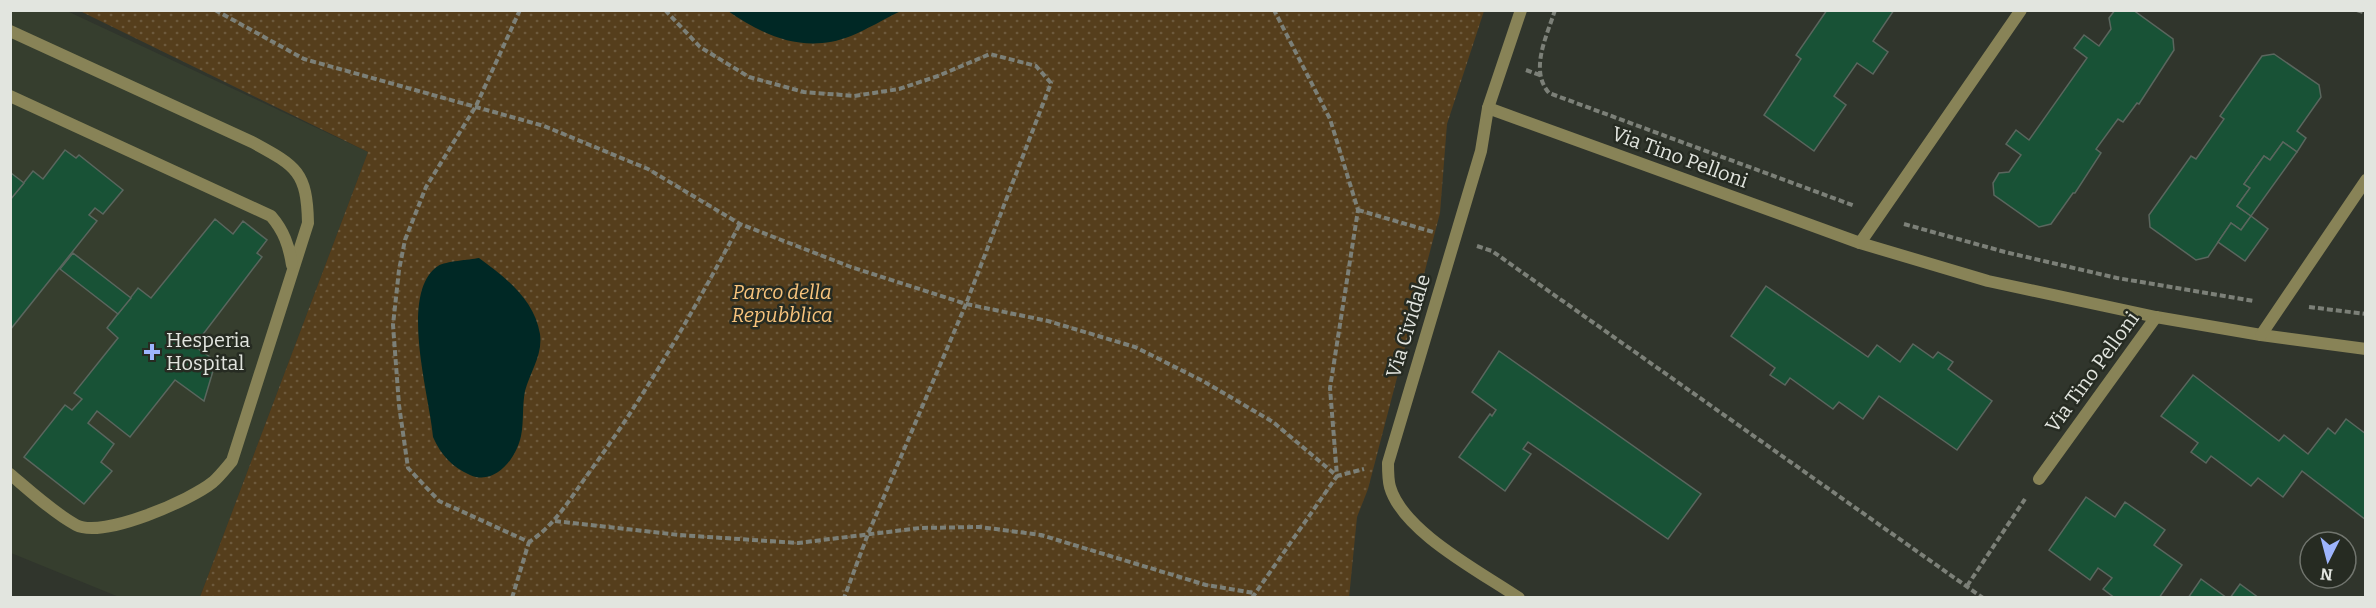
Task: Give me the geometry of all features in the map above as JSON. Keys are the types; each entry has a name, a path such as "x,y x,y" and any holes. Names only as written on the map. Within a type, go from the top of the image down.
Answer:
{"street":[{"name":"Via Cividale","path":"1519,597 1431,540 1414,524 1400,508 1390,486 1388,463 1481,151 1488,108 1521,10"},
{"path":"1860,243 2021,10"},
{"path":"10,31 252,142 286,161 302,179 307,197 308,223 232,461 213,482 174,506 120,524 96,528 78,526 10,474"},
{"path":"10,96 271,216 289,246 293,270"},
{"name":"Via Tino Pelloni","path":"1488,108 1860,243 1988,281 2156,317 2366,349"},
{"path":"2261,334 2366,180"},
{"name":"Via Tino Pelloni","path":"2039,479 2156,317"}],"path":[{"path":"215,10 304,59 544,126 648,169 740,224 851,267 966,304 1048,321 1135,347 1203,381 1274,422 1337,476"},
{"path":"520,10 476,106 426,187 405,240 393,326 400,415 408,468 439,501 529,542"},
{"path":"665,10 700,46 749,77 804,92 854,96 899,89 938,76 990,54 1036,66 1051,83 966,304 868,534 844,597"},
{"path":"554,520 679,535 798,543 920,528 980,527 1041,535 1206,585 1253,595 1337,476 1330,388 1358,210 1330,119 1274,10"},
{"path":"2357,10 2366,13"},
{"path":"1358,210 1492,251 1983,597"},
{"path":"512,597 529,542 542,534 554,520 610,444 683,330 740,224"},
{"path":"1337,476 1388,463"},
{"path":"1967,586 2039,479"},
{"path":"514,591 520,597"}],"shaded area":[{"name":"Hesperia Hospital","path":"10,11 67,11 368,152 200,597 119,597 11,553"}],"green space":[{"name":"Parco della Repubblica","path":"80,11 1484,11 1447,124 1440,213 1368,489 1357,517 1349,598 200,597 368,152"}],"water":[{"path":"728,11 901,11 851,36 834,41 802,43 771,35"},
{"path":"479,258 517,290 532,310 540,334 540,349 525,391 522,431 518,445 503,468 488,477 470,475 452,464 443,455 433,437 419,347 420,298 426,279 442,264"}],"building":[{"path":"1827,10 1894,10 1873,41 1888,52 1873,74 1857,63 1834,96 1846,105 1814,151 1764,115 1801,59 1796,55"},
{"path":"2115,10 2133,10 2173,39 2174,50 2139,104 2137,103 2123,122 2118,119 2096,149 2101,153 2075,193 2051,224 2039,227 1994,195 1993,183 1999,173 2009,172 2021,155 2006,144 2016,130 2029,140 2087,58 2074,48 2084,35 2099,46 2111,29 2109,18"},
{"path":"2274,54 2319,85 2321,97 2297,131 2306,138 2297,152 2283,142 2270,160 2264,156 2244,184 2250,188 2237,206 2251,216 2241,230 2231,223 2208,257 2196,260 2150,227 2149,215 2191,156 2196,159 2224,119 2220,116 2262,56"},
{"path":"2283,142 2297,152 2251,216 2237,206 2250,188 2244,184 2264,156 2270,160"},
{"path":"65,150 76,158 79,155 123,190 103,214 95,208 89,215 97,221 10,330 10,200 33,171 43,179"},
{"path":"10,174 24,183 10,200"},
{"path":"2251,216 2268,229 2245,261 2218,242 2231,223 2241,230"},
{"path":"215,219 233,234 243,221 267,240 257,253 262,257 194,346 216,361 204,401 175,380 130,437 97,411 88,423 114,444 101,462 112,471 84,504 24,457 65,405 72,410 82,399 74,393 118,338 107,328 138,288 151,298"},
{"path":"73,253 131,298 118,314 60,269"},
{"path":"1766,286 1868,357 1877,345 1900,362 1913,344 1933,358 1938,352 1953,362 1948,369 1992,401 1957,450 1879,396 1863,419 1839,402 1833,409 1790,378 1785,385 1770,375 1775,368 1731,336"},
{"path":"1499,351 1701,494 1668,539 1528,442 1523,449 1531,454 1505,491 1459,457 1490,414 1492,416 1496,410 1472,392"},
{"path":"2193,375 2279,441 2284,435 2308,454 2328,428 2335,434 2346,419 2366,434 2366,520 2302,471 2283,497 2258,478 2251,486 2211,456 2206,463 2191,452 2198,443 2161,416"},
{"path":"2086,497 2115,517 2125,502 2165,530 2154,545 2182,565 2159,598 2115,598 2103,589 2112,578 2098,568 2090,580 2049,550"},
{"path":"2201,579 2227,598 2188,598"},
{"path":"2240,584 2259,598 2230,598"}],"place":[{"name":"Hesperia Hospital","path":"152,352"}]}
